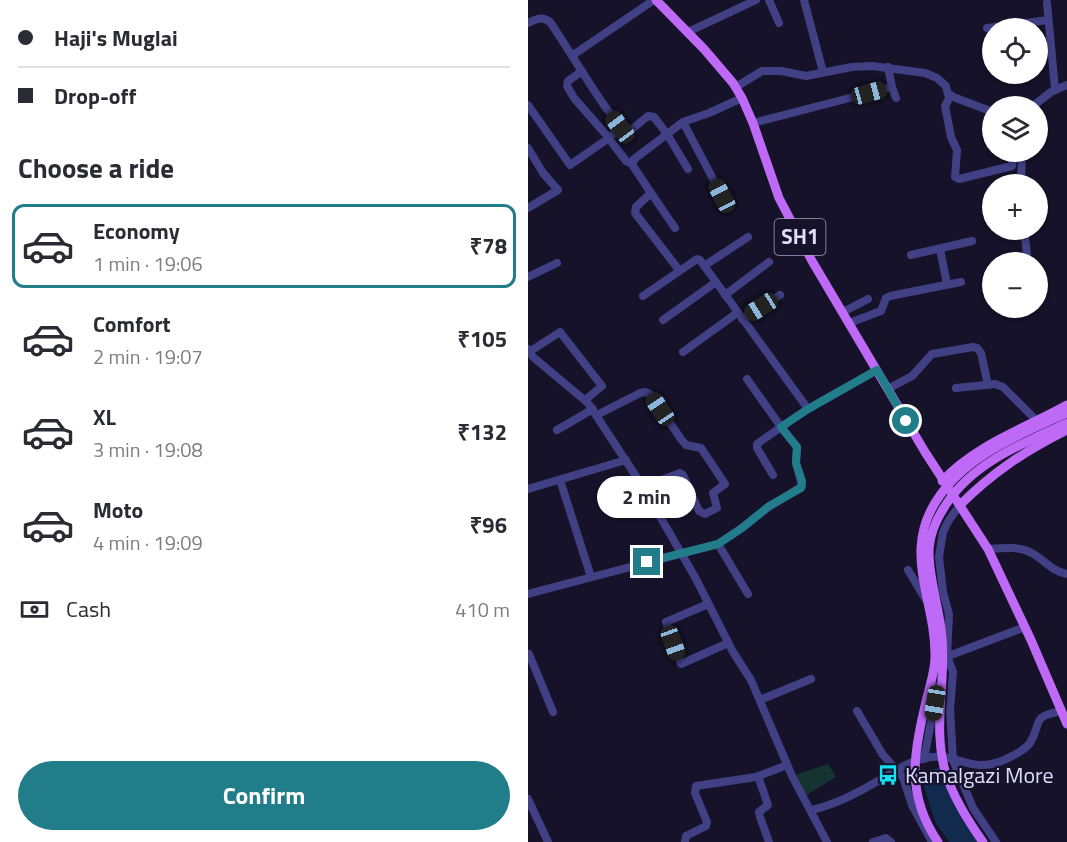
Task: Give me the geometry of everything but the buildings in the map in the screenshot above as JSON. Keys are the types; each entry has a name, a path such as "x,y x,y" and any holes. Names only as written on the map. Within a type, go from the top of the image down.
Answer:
{"main road":[{"name":"SH1","path":"655,0 688,32 736,87 753,123 779,198 812,261 942,481 988,549 1065,712 1067,724"},
{"path":"942,481 957,466 982,448 1067,405"},
{"path":"938,842 921,811 915,790 914,770 919,731 935,659 933,633 920,568 920,551 925,526 941,494 971,465 1000,445 1067,413"},
{"path":"983,842 968,821 956,798 946,774 942,752 939,714 943,672 942,638 929,564 930,537 947,502 979,470 1006,452 1067,423"},
{"path":"960,505 1013,459 1067,430"}],"street":[{"path":"573,56 655,0"},
{"path":"688,32 756,0"},
{"path":"769,0 778,23"},
{"path":"804,0 823,72"},
{"path":"1047,3 1048,18"},
{"path":"528,23 545,18 620,127 609,138 570,165 528,105"},
{"path":"1048,20 1055,89"},
{"path":"736,87 762,71 781,70 806,76 859,66 888,67 933,76 946,86 948,95 982,108"},
{"path":"888,67 896,98"},
{"path":"582,71 568,81 567,86 574,98 626,161 632,164 675,228"},
{"path":"1046,96 1055,89 1067,85"},
{"path":"753,123 892,87"},
{"path":"951,95 945,106 951,137 957,150 955,177 959,179 1012,166 1013,162"},
{"path":"632,164 634,159 683,122 742,98"},
{"path":"626,134 651,116 667,134 688,169"},
{"path":"683,122 722,196"},
{"path":"528,148 543,173 558,190 528,208"},
{"path":"651,193 636,207 635,213 680,270"},
{"path":"704,266 748,237"},
{"path":"911,255 972,242"},
{"path":"939,249 947,284"},
{"path":"643,296 697,259 808,409"},
{"path":"725,295 769,262"},
{"path":"528,277 557,263"},
{"path":"663,320 716,282"},
{"path":"849,323 881,311 888,297 961,282"},
{"path":"683,352 740,316 780,295"},
{"path":"843,312 868,299"},
{"path":"585,400 602,386 560,332 529,353 585,400 643,487 682,553 728,643 751,680 787,765 827,842"},
{"path":"888,389 912,376 935,352 972,347 980,351 988,385"},
{"path":"773,475 757,448 758,444 808,409 877,370"},
{"path":"528,594 718,544 769,506 802,486 796,463 797,447 747,379"},
{"path":"956,388 995,384 1007,390 1037,421"},
{"path":"557,430 645,392 650,394 686,445 701,448 725,484 712,494 717,508 705,514 699,511 680,473 643,487"},
{"path":"528,489 626,460"},
{"path":"560,480 591,577"},
{"path":"960,505 943,532 939,557 943,592 949,614 947,656 953,672 950,710 953,760 973,808 996,842"},
{"path":"718,544 748,594"},
{"path":"988,549 1022,549 1032,553 1051,568 1067,574"},
{"path":"908,570 957,652"},
{"path":"708,604 666,622 681,664 728,643"},
{"path":"932,664 957,652 1025,627"},
{"path":"528,653 553,712"},
{"path":"924,759 941,667 947,656"},
{"path":"760,700 811,679"},
{"path":"857,711 883,755 897,769 907,787 912,805 932,842"},
{"path":"811,810 852,795 897,769 924,759 935,757 968,765 994,764 1019,752 1029,744 1040,718 1046,714 1065,712"},
{"path":"685,842 686,836 706,826 707,822 695,793 696,786 758,776 787,765"},
{"path":"758,776 768,805 759,812 769,842"},
{"path":"528,799 548,842"},
{"path":"873,842 886,838 891,842"}],"green space":[{"path":"828,764 836,777 805,796 792,776"}],"water":[{"path":"940,767 979,842 949,842 935,822 920,773"}],"place":[{"name":"Kamalgazi More","path":"888,775"}],"route":[{"path":"647,562 718,544 769,506 801,488 802,481 796,463 797,447 781,427 877,370 906,421"}]}
